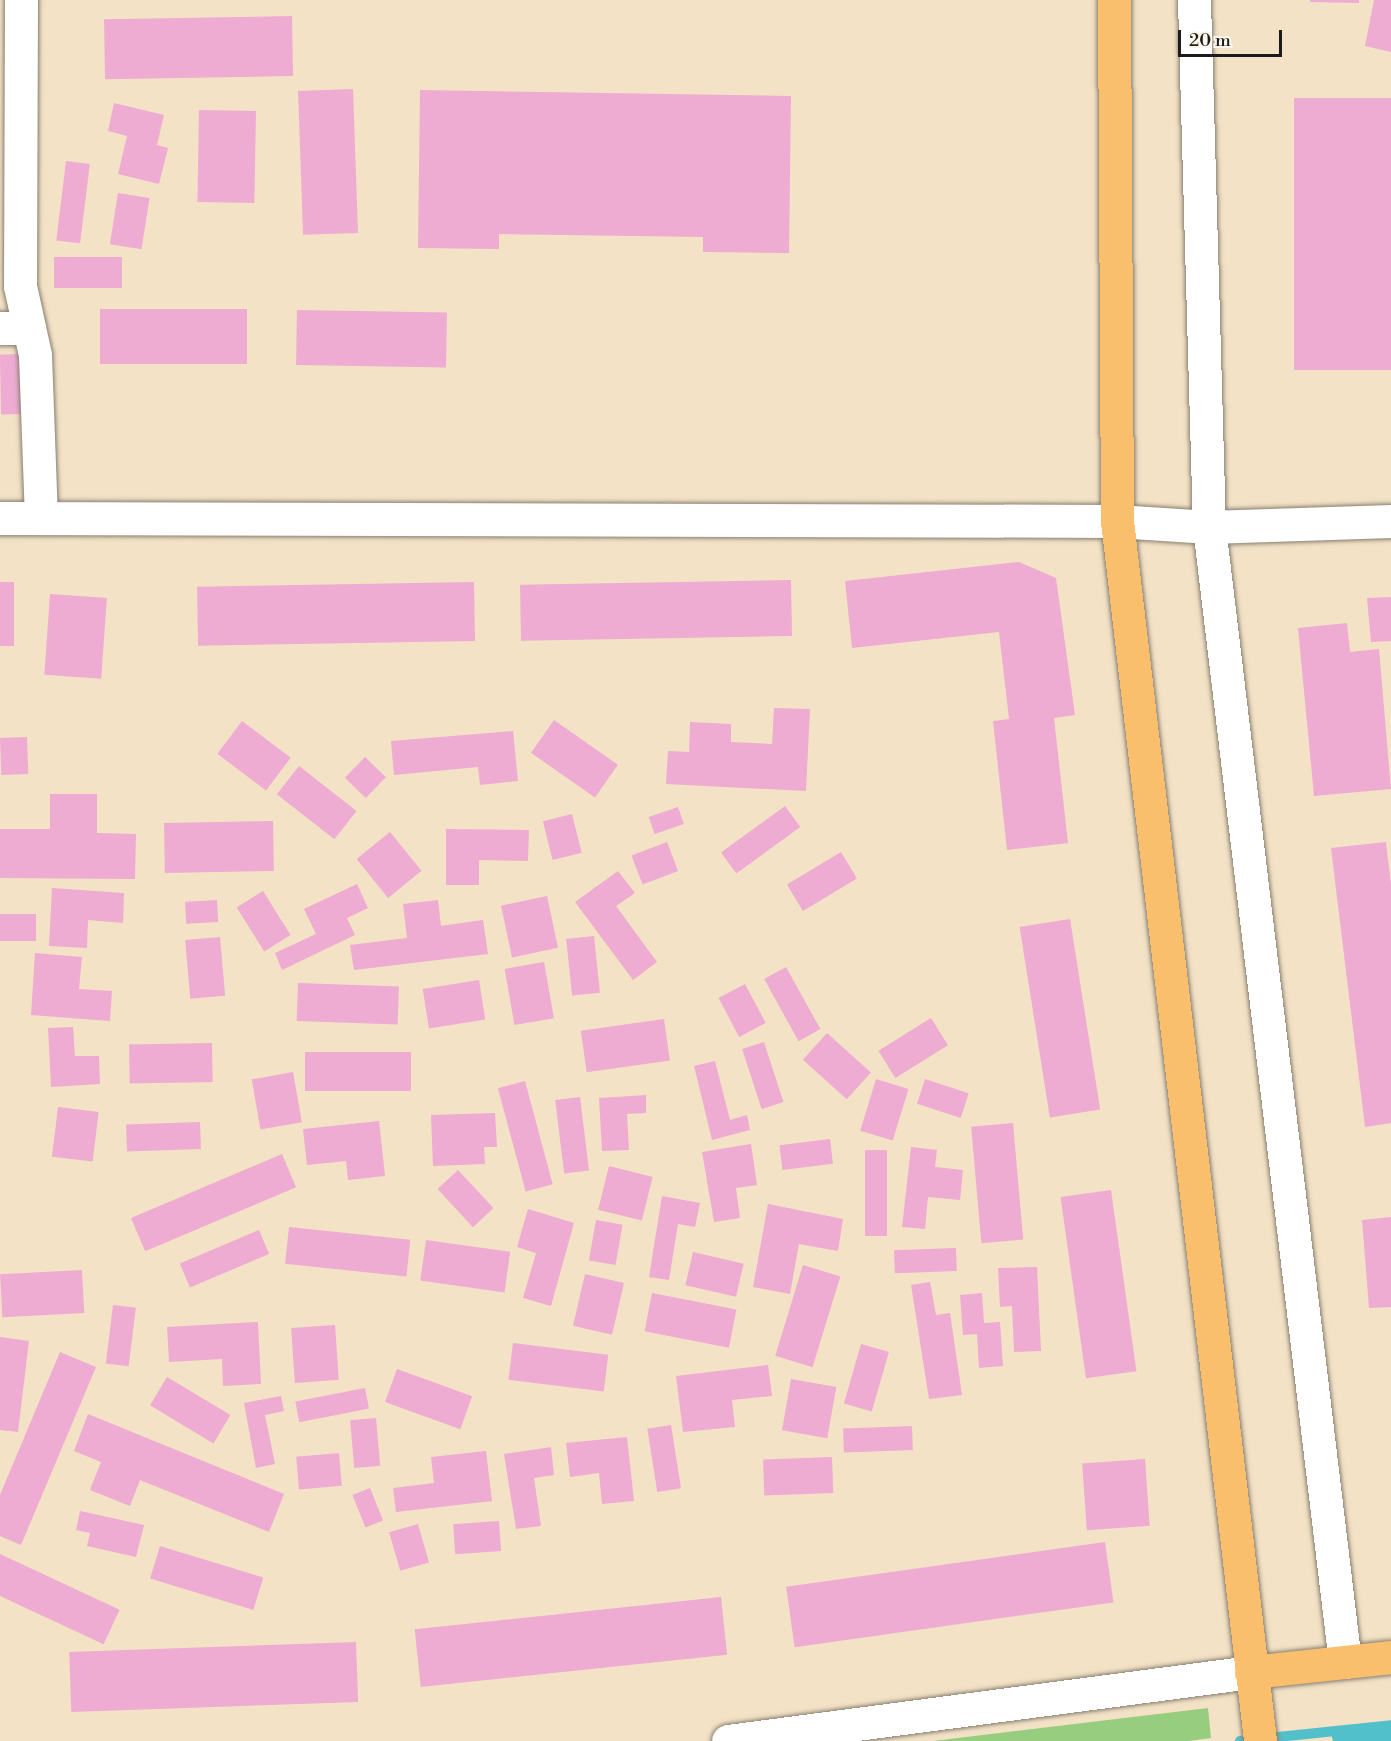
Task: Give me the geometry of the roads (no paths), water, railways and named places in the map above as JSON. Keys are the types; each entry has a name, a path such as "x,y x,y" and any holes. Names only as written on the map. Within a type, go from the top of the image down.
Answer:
{"main road":[{"path":"1114,0 1117,521 1260,1741"},
{"path":"1253,1688 1345,1662 1391,1658"}],"street":[{"path":"21,0 20,286 15,328 41,518"},
{"path":"1194,0 1209,527 1345,1662"},
{"path":"0,518 1117,521 1209,527 1391,521"},
{"path":"728,1741 1253,1688"}],"water":[{"path":"1391,1721 1391,1741 1333,1741 1330,1730"}],"waterway":[{"path":"1240,1741 1391,1725"}]}
